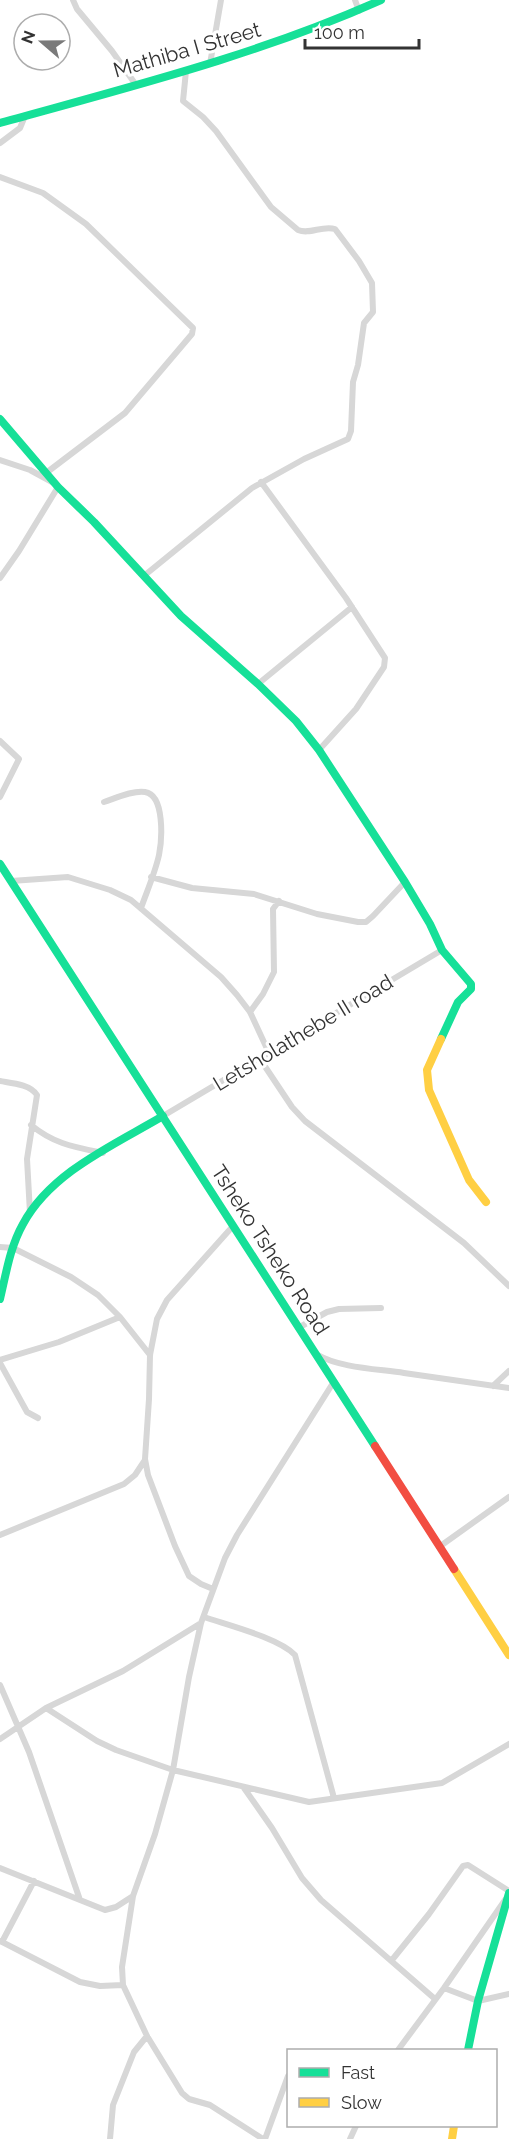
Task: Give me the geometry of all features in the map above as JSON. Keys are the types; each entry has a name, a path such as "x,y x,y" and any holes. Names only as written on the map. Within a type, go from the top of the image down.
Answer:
{"main road":[{"name":"Mathiba I Street","path":"0,123 210,64 325,26 381,0"},
{"path":"0,419 57,486 145,575 181,616 291,715 319,750 405,882 430,924 442,950 472,986 458,1002 449,1020 427,1070 427,1084 469,1180 486,1202"},
{"name":"Tsheko Tsheko Road","path":"0,864 7,879 163,1116 509,1655"},
{"path":"0,1299 13,1248 38,1201 65,1177 163,1116"},
{"path":"468,2049 478,2001 508,1894"}],"street":[{"path":"73,0 77,9 112,51 136,85"},
{"path":"210,64 221,0"},
{"path":"355,0 359,11"},
{"path":"145,575 261,482 350,437 353,382 364,323 373,312 372,283 335,229 302,232 272,207 216,131 183,101 186,71"},
{"path":"0,142 20,128 25,116"},
{"path":"0,177 43,193 86,224 193,328 192,334 124,413 46,473"},
{"path":"0,460 30,470 57,486 19,551 0,578"},
{"path":"261,482 352,607 384,654 386,663 356,709 319,750"},
{"path":"258,684 352,607"},
{"path":"0,741 19,759 0,798"},
{"path":"104,802 142,792 152,794 158,803 159,854 141,908"},
{"path":"7,879 56,876 76,878 131,900 221,977 250,1012 269,1053"},
{"path":"151,877 192,888 254,894 324,916 358,922 366,922 405,882"},
{"path":"250,1012 263,994 274,972 272,914 279,901"},
{"name":"Letsholathebe II road","path":"163,1116 442,950"},
{"path":"260,1059 304,1121 464,1243 509,1286"},
{"path":"0,1081 34,1091 37,1101 31,1125 27,1167 30,1213"},
{"path":"31,1125 40,1133 60,1143 103,1153"},
{"path":"213,1589 194,1580 184,1566 148,1475 145,1459 150,1399 150,1355 157,1319 167,1300 233,1226"},
{"path":"0,1247 13,1248 83,1284 120,1317 150,1355"},
{"path":"298,1328 327,1312 339,1309 381,1308"},
{"path":"38,1418 27,1412 0,1361 59,1342 120,1317"},
{"path":"314,1352 325,1359 352,1365 509,1389"},
{"path":"493,1386 509,1371"},
{"path":"287,2079 264,2139 210,2105 189,2099 182,2093 147,2036 123,1985 122,1967 133,1896 155,1834 173,1770 189,1677 202,1620 213,1589 231,1545 333,1383"},
{"path":"0,1535 124,1485 135,1475 145,1459"},
{"path":"439,1547 509,1497"},
{"path":"0,1739 46,1708 123,1671 202,1620 268,1640 288,1649 295,1655 334,1798"},
{"path":"0,1685 38,1777 80,1900"},
{"path":"46,1708 108,1747 173,1770 309,1802 442,1783 509,1744"},
{"path":"244,1787 302,1878 321,1900 435,1999"},
{"path":"392,1960 463,1866 468,1865 508,1894 444,1988 399,2049"},
{"path":"0,1868 105,1910 116,1907 133,1896"},
{"path":"34,1881 1,1941 80,1982 100,1986 123,1985"},
{"path":"444,1988 478,2001 509,1994"},
{"path":"110,2139 113,2105 134,2052 147,2036"}],"traffic: fast":[{"path":"0,123 240,54 335,20 381,0"},
{"path":"0,419 58,487 94,522 181,616 258,684 296,721 319,750 405,882 430,924 442,950 471,984 471,989 458,1002 441,1039"},
{"path":"0,864 375,1446"},
{"path":"0,1299 9,1261 23,1224 50,1189 85,1161 163,1116"},
{"path":"468,2049 478,2001 509,1893"}],"traffic: slow":[{"path":"441,1039 427,1070 429,1090 469,1180 486,1202"},
{"path":"454,1569 509,1655"},
{"path":"452,2139 454,2127"}],"traffic: jam":[{"path":"375,1446 454,1569"}]}
